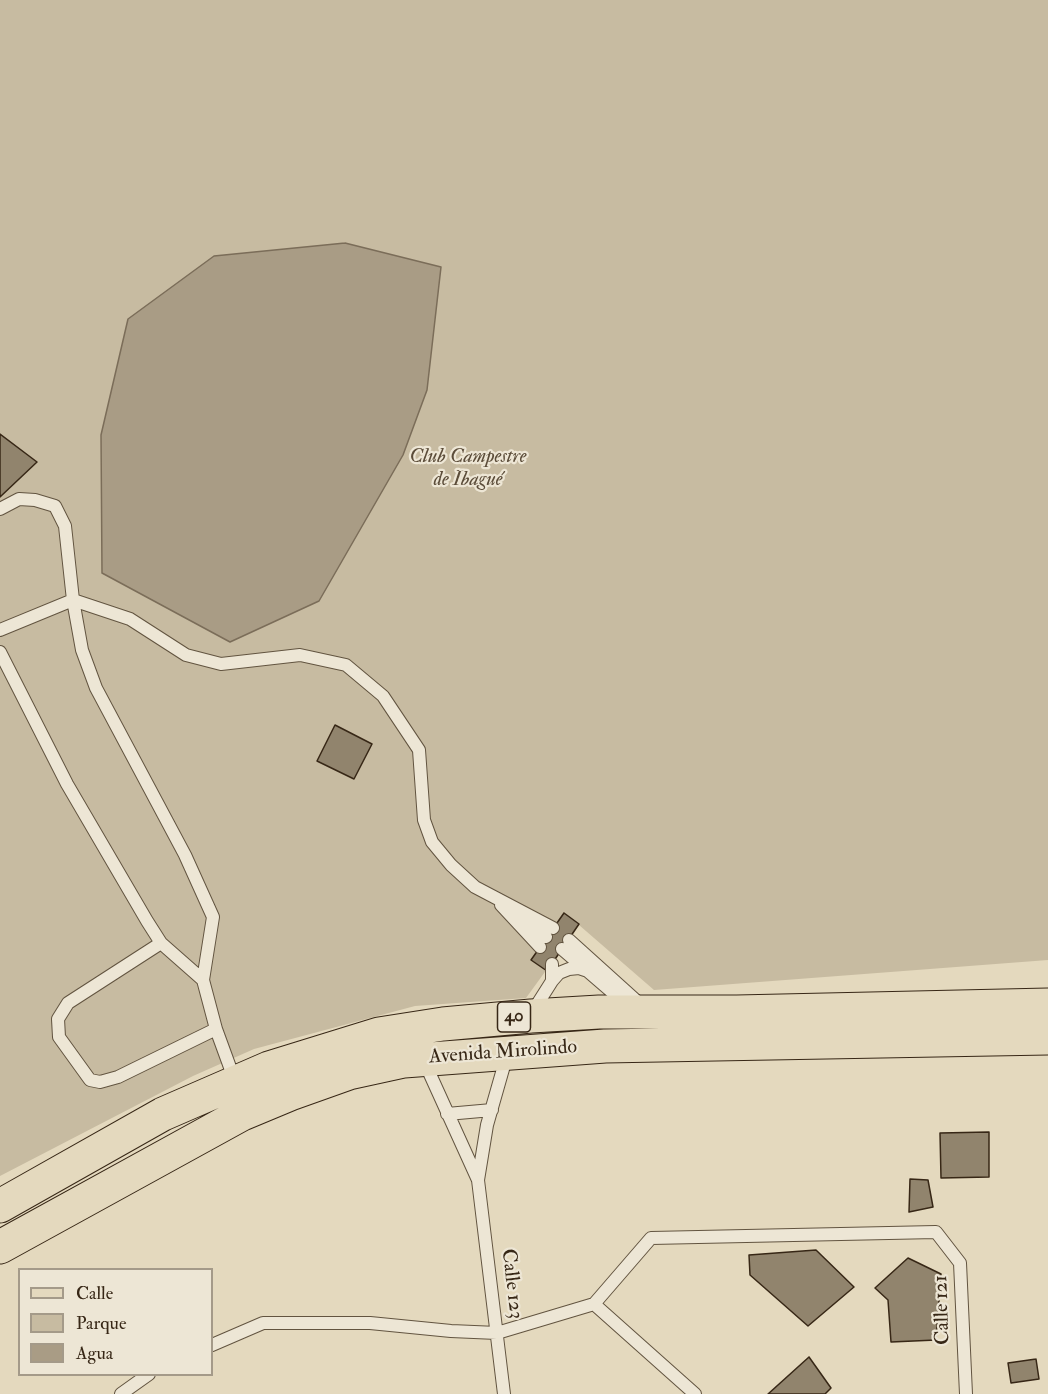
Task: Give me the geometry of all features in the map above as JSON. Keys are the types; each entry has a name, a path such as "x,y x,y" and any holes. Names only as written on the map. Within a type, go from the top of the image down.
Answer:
{"main road":[{"name":"Avenida Mirolindo","path":"6,1200 163,1114 269,1068 379,1034 442,1024 531,1016 1048,1005"},
{"name":"Avenida Mirolindo","path":"0,1247 242,1114 349,1073 404,1061 605,1046 1048,1038"}],"lane":[{"path":"0,509 19,499 35,500 55,506 65,526 73,600 82,650 96,688 185,855 213,917 204,980 216,1029 235,1082"},
{"path":"0,630 73,600 130,619 186,655 221,664 300,655 346,665 384,696 419,750 424,820 432,842 451,865 467,879 546,937 494,898"},
{"path":"0,652 67,784 161,944 204,980"},
{"path":"161,944 68,1003 58,1019 59,1037 90,1080 100,1083 118,1077 216,1029"},
{"path":"565,945 641,1012 589,972 565,945"},
{"path":"552,964 552,981"},
{"path":"531,1016 559,973 579,968 589,972"},
{"name":"Calle 123","path":"478,1180 492,1110 508,1052"},
{"name":"Calle 123","path":"423,1060 478,1180 504,1394"},
{"path":"447,1114 492,1110"},
{"name":"Calle 121","path":"594,1304 651,1238 936,1232 960,1263 966,1394"},
{"path":"213,1345 263,1323 370,1323 452,1332 497,1333 594,1304 695,1394"},
{"path":"121,1394 146,1376"}],"green space":[{"name":"Club Campestre de Ibagué","path":"0,0 1048,0 1048,960 654,990 579,925 526,998 415,1006 254,1049 193,1076 0,1176"}],"water":[{"path":"345,243 441,267 427,390 403,455 319,601 230,642 102,573 101,435 128,319 214,256"}],"building":[{"path":"0,434 37,462 0,497"},
{"path":"335,725 372,744 354,779 317,761"},
{"path":"564,913 579,924 547,971 531,960"},
{"path":"989,1132 989,1177 941,1178 940,1133"},
{"path":"910,1179 928,1180 933,1207 909,1212"},
{"path":"816,1250 854,1287 808,1326 750,1275 749,1255"},
{"path":"908,1258 941,1274 936,1340 891,1342 888,1300 875,1288"},
{"path":"809,1357 831,1388 825,1394 768,1394"},
{"path":"1036,1359 1039,1379 1011,1383 1008,1363"}]}
